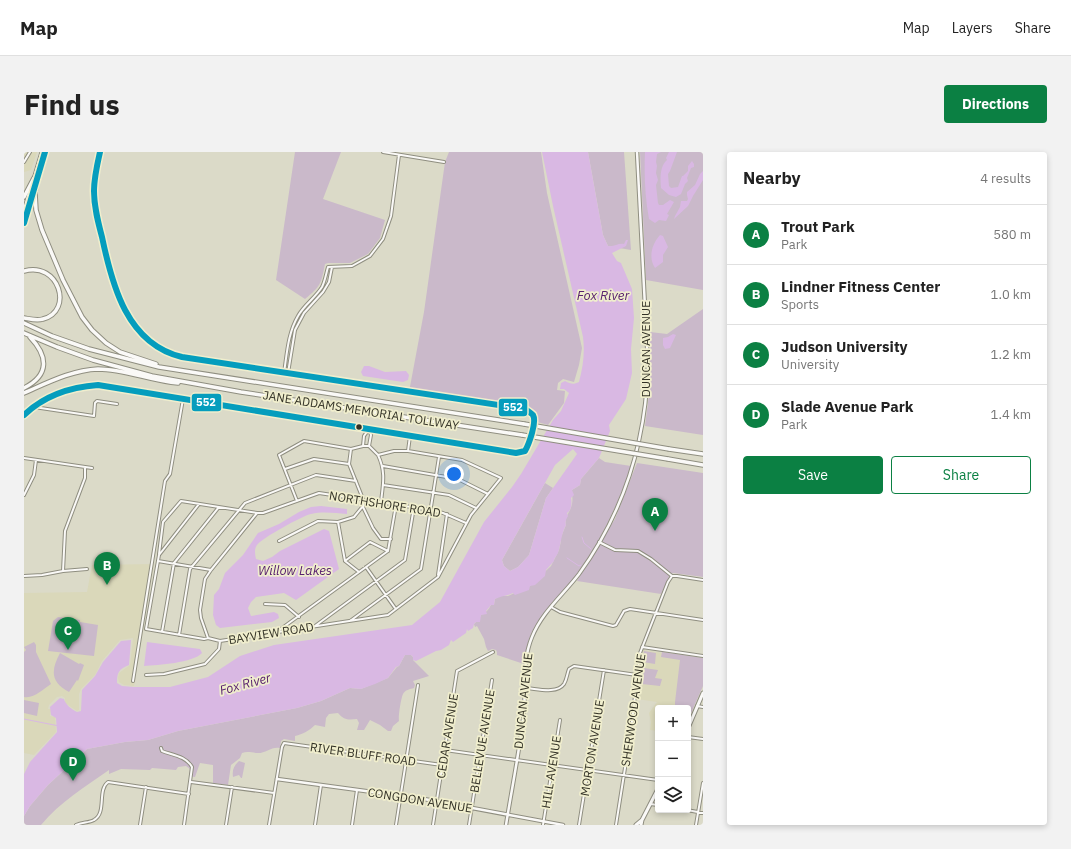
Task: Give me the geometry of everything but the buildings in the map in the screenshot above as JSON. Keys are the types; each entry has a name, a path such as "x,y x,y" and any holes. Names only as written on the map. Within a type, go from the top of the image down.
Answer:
{"highway":[{"path":"24,197 35,179"},
{"path":"35,179 36,210 42,230 63,280 82,318 106,343 120,352 165,368"},
{"path":"24,271 31,269 47,273 55,280 60,290 60,300 57,309 48,317 36,320 24,318"},
{"name":"JANE ADDAMS MEMORIAL TOLLWAY","path":"24,324 89,350 134,362 165,368 524,424 703,454"},
{"path":"24,388 38,378 42,372 43,366 42,353 26,334"},
{"name":"JANE ADDAMS MEMORIAL TOLLWAY","path":"26,334 93,360 152,376 703,465"},
{"path":"24,393 82,371 99,369 171,382 196,384"}],"main road":[{"path":"24,223 42,152"},
{"path":"24,210 45,152"},
{"path":"691,721 703,694"},
{"path":"639,823 655,795"}],"street":[{"path":"24,162 30,152"},
{"path":"24,415 33,407 58,393 71,388 98,385 516,453 525,451 529,447 534,418 532,414 525,409 284,373 176,355 156,347 144,337 128,314 120,299 111,275 105,254 95,202 95,175 100,152"},
{"path":"383,152 444,162"},
{"name":"DUNCAN AVENUE","path":"506,825 524,710 525,662 530,641 540,622 579,574 600,542 618,507 634,464 641,433 646,397 648,365 636,152"},
{"path":"284,373 294,324 299,313 322,287 328,267 352,266 370,256 382,239 391,216 399,155"},
{"path":"288,373 295,330 302,315 323,292 329,282 332,267"},
{"path":"133,681 165,481 170,474 183,399"},
{"path":"33,407 94,416 95,402 117,404"},
{"path":"363,446 364,436 369,429"},
{"path":"369,429 371,435 369,446"},
{"path":"408,451 410,436"},
{"path":"297,501 292,484 279,455 304,441 351,449 369,446 378,455 383,466 381,502"},
{"path":"351,449 349,464 372,528 381,539 391,539"},
{"path":"378,455 394,451 408,451 462,460 501,478 476,508 466,523 438,577"},
{"path":"349,622 421,569 439,456"},
{"path":"24,458 92,468"},
{"path":"285,469 314,459 349,464"},
{"path":"24,495 34,475 36,460"},
{"path":"383,466 436,474 458,480 488,494"},
{"path":"63,571 64,531 85,478 85,467"},
{"path":"179,635 189,574 192,567 246,503 316,475 356,481"},
{"path":"383,484 449,495 476,508"},
{"name":"NORTHSHORE ROAD","path":"257,513 263,513 319,493 431,510 447,514 466,523"},
{"path":"208,638 200,618 205,579 257,513 181,501 164,522 158,560 211,570"},
{"path":"159,555 199,504"},
{"path":"277,632 300,617 388,550 396,505"},
{"path":"279,541 318,521 338,522 354,518 363,506"},
{"path":"162,632 174,563 219,507"},
{"path":"314,626 405,560 414,507"},
{"path":"438,577 447,514"},
{"path":"338,522 345,561 359,572"},
{"path":"345,561 370,542 388,550"},
{"path":"600,542 615,550 638,551 651,559 672,576 703,580"},
{"name":"BAYVIEW ROAD","path":"158,560 146,629 220,641 388,615 395,608 438,577"},
{"path":"366,567 395,608"},
{"path":"25,576 86,569"},
{"name":"SHERWOOD AVENUE","path":"616,825 642,647 655,613 672,576"},
{"path":"265,604 285,605 300,617"},
{"path":"551,607 560,612 610,626 616,625 624,612 634,609 703,620"},
{"path":"146,675 164,674 205,664 219,649 220,641"},
{"path":"642,647 703,656"},
{"name":"CEDAR AVENUE","path":"433,825 457,671 493,652"},
{"path":"524,688 549,690 558,689 564,683 568,670 572,666 637,675"},
{"name":"MORTON AVENUE","path":"579,825 604,670"},
{"name":"BELLEVUE AVENUE","path":"469,825 492,680"},
{"path":"396,825 418,685"},
{"path":"697,706 703,707"},
{"name":"HILL AVENUE","path":"543,823 560,720"},
{"path":"691,737 703,739"},
{"name":"RIVER BLUFF ROAD","path":"277,779 284,743 442,765"},
{"path":"161,748 162,751 183,758 192,764 193,768 184,825"},
{"path":"445,750 655,780"},
{"path":"269,825 277,779"},
{"name":"CONGDON AVENUE","path":"277,779 400,795 543,823 563,825"},
{"path":"76,825 96,819 100,812 104,785 110,781 189,794"},
{"path":"191,782 274,793"},
{"path":"696,825 703,783"},
{"path":"315,825 321,785"},
{"path":"140,825 146,787"},
{"path":"226,825 232,788"},
{"path":"352,825 357,790"},
{"path":"650,804 655,805"},
{"path":"691,811 703,813"},
{"path":"92,821 93,825"}],"shaded area":[{"path":"24,152 37,152 31,170 24,172"},
{"path":"295,152 341,152 323,199 385,220 380,238 368,254 350,263 325,264 320,284 305,299 276,280"},
{"path":"449,152 541,152 547,193 582,348 574,382 563,379 558,383 557,390 565,391 564,403 548,425 534,421 525,409 409,392 424,312 445,162"},
{"path":"588,152 624,152 631,250 608,246 603,235"},
{"path":"640,152 703,152 703,290 646,280"},
{"path":"703,309 703,435 645,426 650,387 650,332 667,334"},
{"path":"599,458 605,462 631,466 616,505 598,542 583,566 536,625 528,642 524,664 497,655 496,650 492,649 488,651 484,639 477,626 475,627 474,624 491,605 494,605 495,599 500,596 508,596 530,586 551,566 559,550 561,537 566,525 566,519 571,507 572,490 580,485 581,479"},
{"path":"637,463 703,473 703,577 673,573 669,577 661,594 577,581 615,519"},
{"path":"545,483 553,488 546,498 529,555 518,567 510,571 504,566 502,560"},
{"path":"154,564 134,686 124,685 119,682 119,673 130,665 133,638 120,640 102,661 95,675 81,689 79,694 79,710 77,711 65,703 65,698 62,696 57,697 49,705 48,709 51,709 50,716 55,717 56,732 34,755 24,753 24,593 87,592 92,565"},
{"path":"58,617 80,620 80,622 98,625 94,656 48,651 53,621"},
{"path":"34,642 36,645 36,652 51,684 31,697 24,697 24,652 26,650 24,647"},
{"path":"643,650 703,659 689,705 655,705 655,731 650,730 651,722 649,713 657,702 637,699"},
{"path":"644,651 656,653 655,664 643,662"},
{"path":"662,652 703,658 703,686 691,713 691,705 675,705 680,660 661,657"},
{"path":"60,653 79,664 84,665 78,681 77,680 69,692 55,680 54,670"},
{"path":"405,655 411,655 413,660 429,676 413,681 415,685 414,688 404,693 402,696 399,721 393,726 391,731 388,731 370,720 364,730 357,730 359,723 357,719 346,719 338,713 329,714 326,718 325,727 315,725 306,732 295,736 295,741 284,739 281,741 280,748 274,748 261,753 242,753 240,758 231,765 228,785 213,783 213,765 200,763 195,777 189,776 190,769 186,766 178,767 176,770 152,768 150,770 121,769 109,774 109,770 56,809 41,825 24,825 24,816 30,806 48,785 87,749 125,742 148,740 178,731 297,708 321,701 350,688 361,689 388,678 399,666"},
{"path":"644,668 658,670 655,678 662,679 660,686 642,684"},
{"path":"24,700 39,703 37,716 24,713"},
{"path":"239,761 245,763 242,778 239,775 233,777 234,768"}],"water":[{"name":"Fox River","path":"542,152 588,152 603,235 608,246 624,244 626,240 628,240 626,246 612,253 617,261 621,263 632,289 634,318 631,349 632,373 626,399 609,425 610,431 599,458 581,479 580,485 572,490 574,495 571,498 572,502 570,510 567,513 568,516 566,525 558,553 554,561 546,570 545,576 535,585 530,586 529,590 515,595 513,593 495,599 494,605 491,605 486,611 487,614 481,615 480,622 476,622 473,628 468,631 467,629 466,633 453,642 451,640 449,645 441,650 416,661 413,660 411,655 405,655 399,666 396,667 388,678 375,684 361,689 350,688 321,701 297,708 178,731 148,740 125,742 87,749 48,785 30,806 24,816 24,774 30,762 57,732 56,718 51,715 50,707 60,698 64,699 67,705 73,710 77,712 81,711 82,690 95,676 103,662 121,641 131,640 129,665 119,671 117,683 122,686 134,687 170,687 208,677 240,656 274,645 412,625 440,602 484,522 512,487 553,420 561,411 569,393 564,389 560,389 561,383 565,381 575,384 579,382 582,371 584,349 583,337","holes":["573,449 577,454 546,498 529,555 518,567 510,571 504,566 502,560 555,465"]},
{"path":"645,152 661,152 657,154 656,162 658,203 659,205 663,205 670,200 674,202 667,214 669,215 666,221 659,220 655,223 649,219 645,186"},
{"path":"669,152 677,152 668,174 669,186 671,188 678,187 682,176 688,171 688,166 692,161 694,164 694,167 691,168 687,178 688,181 685,184 681,194 676,197 669,195 661,188 662,169"},
{"path":"703,171 703,180 688,206 674,219 680,207 681,201 687,201 687,192 695,185"},
{"path":"660,235 663,236 668,247 663,255 663,262 655,268 651,255 653,246"},
{"path":"673,334 676,335 670,348 665,349 663,345 663,338"},
{"path":"364,366 369,366 385,372 406,371 409,375 408,380 403,382 363,376 361,372"},
{"name":"Willow Lakes","path":"321,506 347,509 347,514 329,512 311,514 299,519 260,542 255,548 256,559 263,561 324,529 329,531 339,569 296,600 284,593 256,597 248,608 251,616 274,612 278,614 279,618 272,622 220,628 216,625 213,615 214,595 219,589 225,573 243,555 258,533 279,524 299,512 311,507"},
{"path":"147,642 200,649 202,653 191,659 183,661 144,666"}],"waterway":[{"path":"582,537 584,543 591,549"},
{"path":"567,558 579,566 581,565"},
{"path":"24,719 59,726"}],"transit line":[{"name":"552","path":"24,223 45,152"},
{"name":"552","path":"24,415 40,402 58,393 98,385 516,453 525,451 532,433 534,418 533,415 525,409 182,357 163,350 148,340 135,326 117,293 106,255 95,203 94,191 100,152"}],"place":[{"name":"Trout Park","path":"655,531"},
{"name":"Lindner Fitness Center","path":"107,585"},
{"name":"Judson University","path":"68,650"},
{"name":"Slade Avenue Park","path":"73,781"}]}
